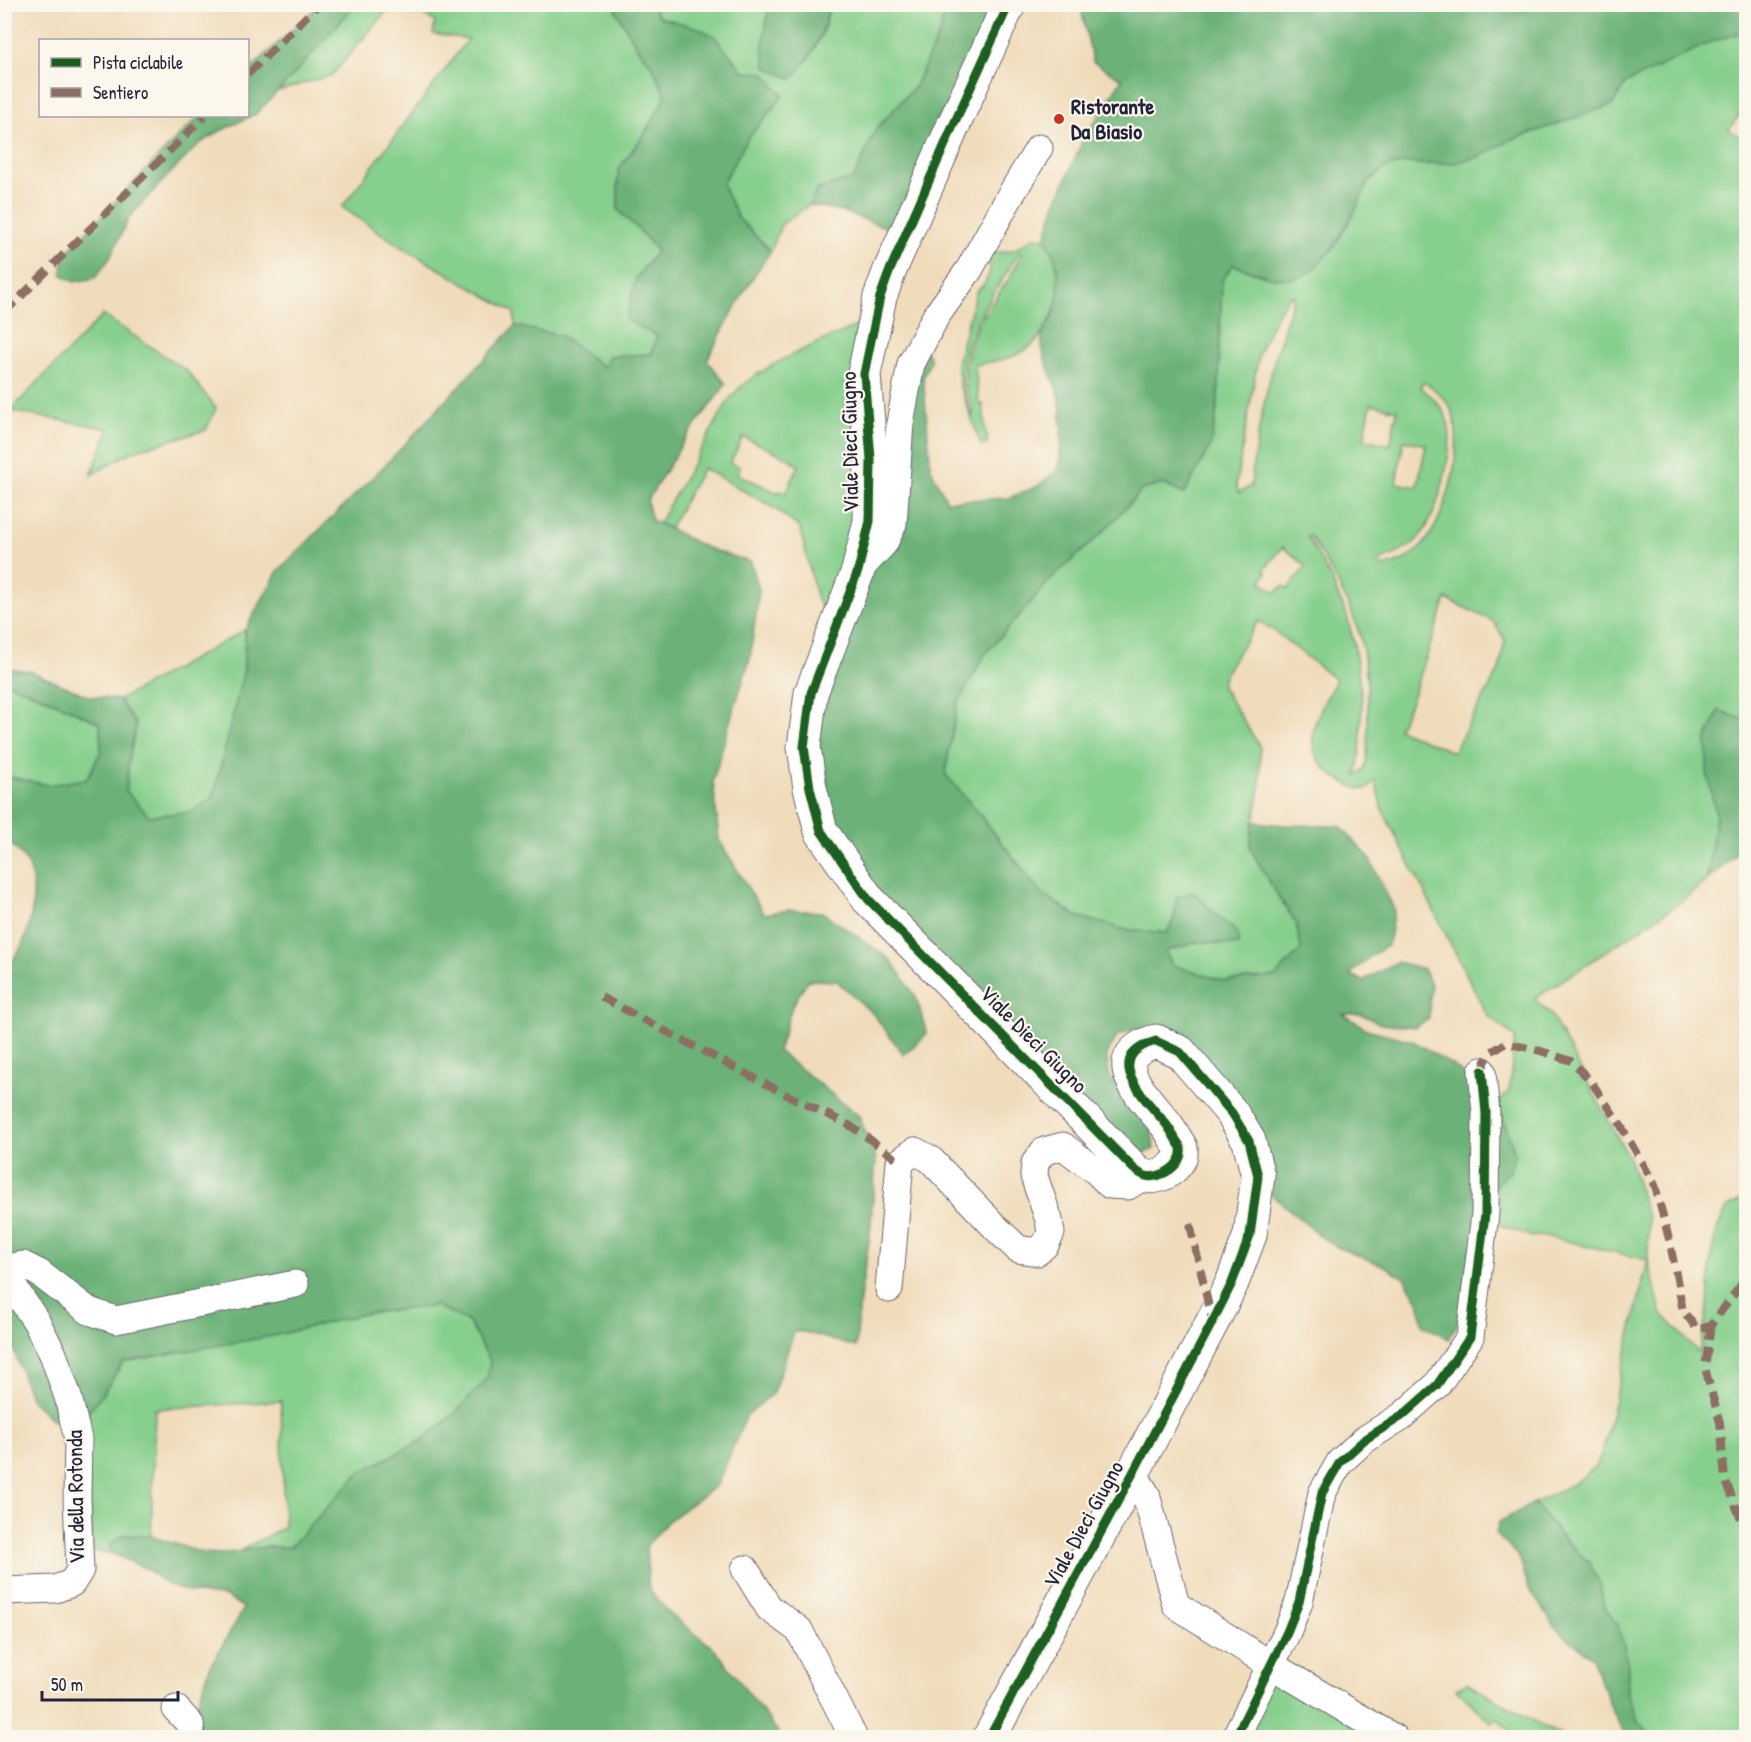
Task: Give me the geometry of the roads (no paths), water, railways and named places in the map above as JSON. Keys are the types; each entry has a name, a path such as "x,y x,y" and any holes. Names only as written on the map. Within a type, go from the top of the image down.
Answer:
{"main road":[{"name":"Viale Dieci Giugno","path":"989,1737 1133,1473 1232,1283 1250,1235 1258,1176 1250,1141 1232,1113 1180,1052 1156,1041 1144,1044 1135,1051 1128,1069 1136,1088 1169,1127 1181,1148 1179,1158 1164,1174 1154,1177 1144,1176 1134,1169 868,899 821,831 810,788 804,747 811,693 858,571 870,521 871,459 864,374 880,297 953,126 1010,4"}],"street":[{"name":"Viale Dieci Giugno","path":"858,571 884,543 893,524 900,423 911,364 936,316 969,270 1040,148"},
{"path":"1235,1737 1287,1632 1299,1602 1322,1493 1340,1462 1364,1440 1402,1416 1437,1385 1470,1337 1485,1214 1486,1113 1482,1071"},
{"name":"Viale Dieci Giugno","path":"889,1289 900,1162 915,1151 930,1159 1018,1249 1037,1252 1045,1245 1051,1233 1034,1176 1035,1163 1044,1151 1064,1146 1110,1185 1128,1186 1144,1176"},
{"name":"Via della Rotonda","path":"4,1591 55,1589 72,1583 80,1570 77,1498 78,1439 68,1397 53,1354 36,1321 12,1286 8,1268 22,1265 39,1273 89,1311 116,1320 295,1284"},
{"path":"1133,1473 1146,1494 1176,1605 1271,1665 1394,1737"},
{"path":"746,1569 769,1608 799,1630 854,1737"},
{"path":"176,1709 190,1724 191,1737"}],"place":[{"name":"Ristorante Da Biasio","path":"1059,119"}]}
